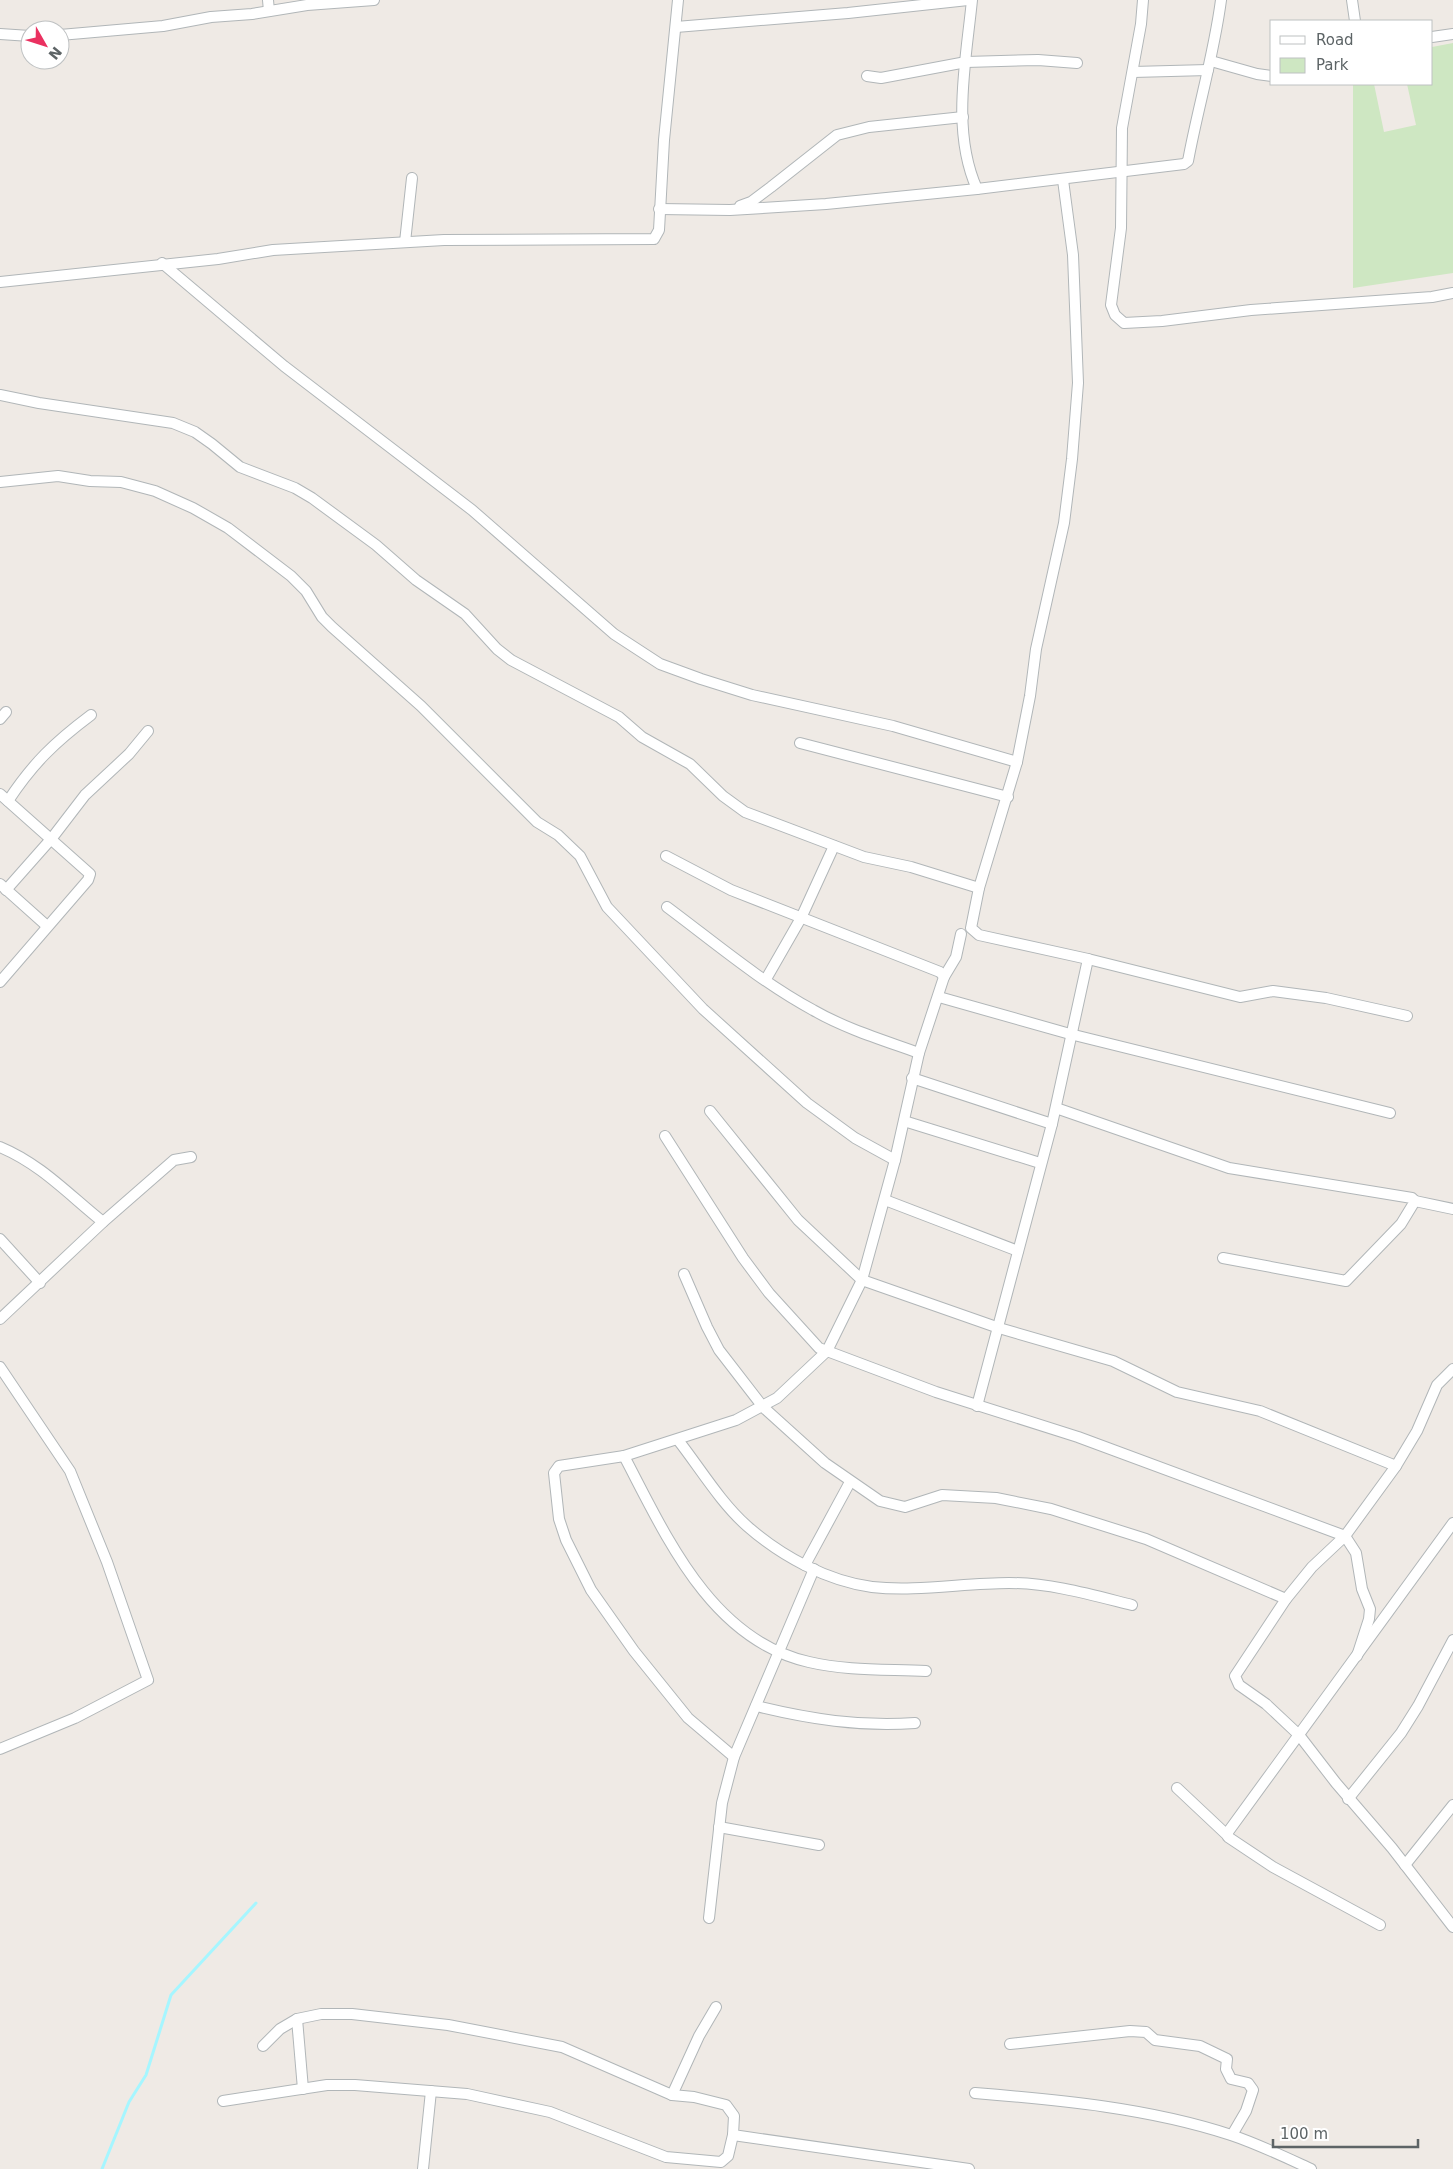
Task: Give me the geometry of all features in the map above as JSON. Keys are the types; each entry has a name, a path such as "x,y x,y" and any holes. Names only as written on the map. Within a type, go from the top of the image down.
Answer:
{"street":[{"path":"268,0 269,11"},
{"path":"70,34 163,26 212,17 307,5 374,0"},
{"path":"0,282 162,263 218,259 273,250 444,240 650,240 658,235 678,0"},
{"path":"676,27 848,14 968,0"},
{"path":"972,0 963,117 966,157 977,189"},
{"path":"1143,0 1141,24 1122,128 1121,228 1111,305 1115,316 1124,323 1162,321 1251,310 1432,297 1453,292"},
{"path":"659,209 730,210 826,204 1062,180 1181,164 1188,161 1216,39 1220,0"},
{"path":"1352,0 1355,20"},
{"path":"0,34 20,35"},
{"path":"1433,37 1453,34"},
{"path":"868,76 881,78 966,62 1038,60 1078,63"},
{"path":"1133,72 1209,65 1270,76"},
{"path":"730,210 751,202 837,135 869,127 963,117"},
{"path":"405,242 412,178"},
{"path":"1062,180 1073,255 1078,384 1064,523 1036,649 1030,696 1017,762 970,924 976,933 1240,997 1273,991 1326,998 1407,1016"},
{"path":"162,263 284,366 472,510 614,634 660,664 701,680 752,695 893,726 1017,762"},
{"path":"0,395 39,403 173,423 195,432 240,467 295,488 312,498 376,544 416,580 465,614 504,655 619,717 642,737 690,764 736,807 798,834 864,858 911,867 979,888"},
{"path":"0,482 58,476 139,485 193,508 228,528 292,576 306,591 322,617 332,627 421,706 537,822 558,835 580,856 607,907 703,1009 807,1103 855,1138 895,1160"},
{"path":"8,801 28,771 57,742 91,715"},
{"path":"47,926 3,887 52,838 85,795 129,754 148,731"},
{"path":"800,743 1008,797"},
{"path":"0,794 52,838 90,874 88,880 2,974"},
{"path":"766,979 802,918 834,846"},
{"path":"666,856 731,890 940,972 944,977"},
{"path":"667,907 766,979 814,1011 842,1024 918,1053"},
{"path":"734,1757 688,1718 634,1651 592,1590 566,1540 555,1496 556,1468 624,1456 736,1420 763,1407 789,1388 827,1351 862,1280 895,1160 918,1053 939,997 944,977 956,957 961,934"},
{"path":"977,1406 1056,1108 1070,1034 1088,959"},
{"path":"939,997 1070,1034 1390,1113"},
{"path":"912,1078 1052,1124"},
{"path":"1056,1108 1229,1168 1412,1198 1415,1201 1453,1209"},
{"path":"710,1111 798,1220 862,1280 999,1328 1113,1361 1177,1392 1260,1411 1396,1466"},
{"path":"904,1121 1040,1163"},
{"path":"665,1136 743,1258 769,1292 814,1344 827,1351 977,1406 1078,1437 1345,1536 1356,1553 1362,1589 1370,1609 1369,1619 1357,1656"},
{"path":"0,1147 31,1162 103,1222"},
{"path":"0,1319 103,1222 174,1160 191,1157"},
{"path":"885,1200 1018,1251"},
{"path":"1223,1258 1346,1281 1401,1224 1415,1201"},
{"path":"0,1240 40,1283"},
{"path":"684,1274 706,1327 719,1350 763,1407 807,1448 850,1482 880,1501 897,1506 912,1506 931,1497 942,1495 996,1498 1051,1509 1146,1539 1286,1599"},
{"path":"0,1366 70,1470 107,1562 148,1680 84,1714 0,1749"},
{"path":"1452,1923 1348,1799 1299,1735 1266,1704 1239,1685 1235,1678 1236,1672 1286,1599 1312,1567 1345,1536 1396,1466 1417,1431 1437,1385 1453,1369"},
{"path":"678,1440 731,1509 747,1526 810,1567 842,1581 873,1587 1018,1584 1078,1592 1132,1605"},
{"path":"624,1456 692,1578 700,1589 732,1621 752,1636 781,1652 807,1662 835,1666 926,1671"},
{"path":"709,1918 719,1827 726,1782 734,1757 781,1652 810,1567 850,1482"},
{"path":"1227,1834 1228,1829 1299,1735 1453,1523"},
{"path":"1348,1799 1405,1726 1453,1640"},
{"path":"756,1706 798,1716 851,1724 916,1723"},
{"path":"1177,1788 1227,1834 1266,1862 1380,1925"},
{"path":"1405,1865 1453,1805"},
{"path":"719,1827 819,1845"},
{"path":"672,2095 698,2036 716,2006"},
{"path":"223,2101 303,2089 355,2085 467,2094 542,2110 666,2157 723,2165 728,2156 734,2116 726,2104 694,2097 672,2095 562,2047 448,2025 352,2014 321,2014 297,2019 280,2029 262,2046"},
{"path":"297,2019 303,2089"},
{"path":"1010,2044 1130,2031 1146,2032 1155,2040 1179,2042 1211,2050 1227,2059 1226,2069 1231,2079 1248,2083 1253,2090 1246,2110 1232,2135"},
{"path":"423,2169 431,2091"},
{"path":"975,2093 1050,2099 1140,2113 1232,2135 1312,2169"},
{"path":"732,2135 969,2169"}],"green space":[{"path":"1453,43 1453,273 1353,288 1353,85 1374,85 1384,132 1416,125 1407,85 1433,85 1433,47"}],"waterway":[{"path":"102,2169 129,2102 146,2075 171,1995 256,1903"}]}
